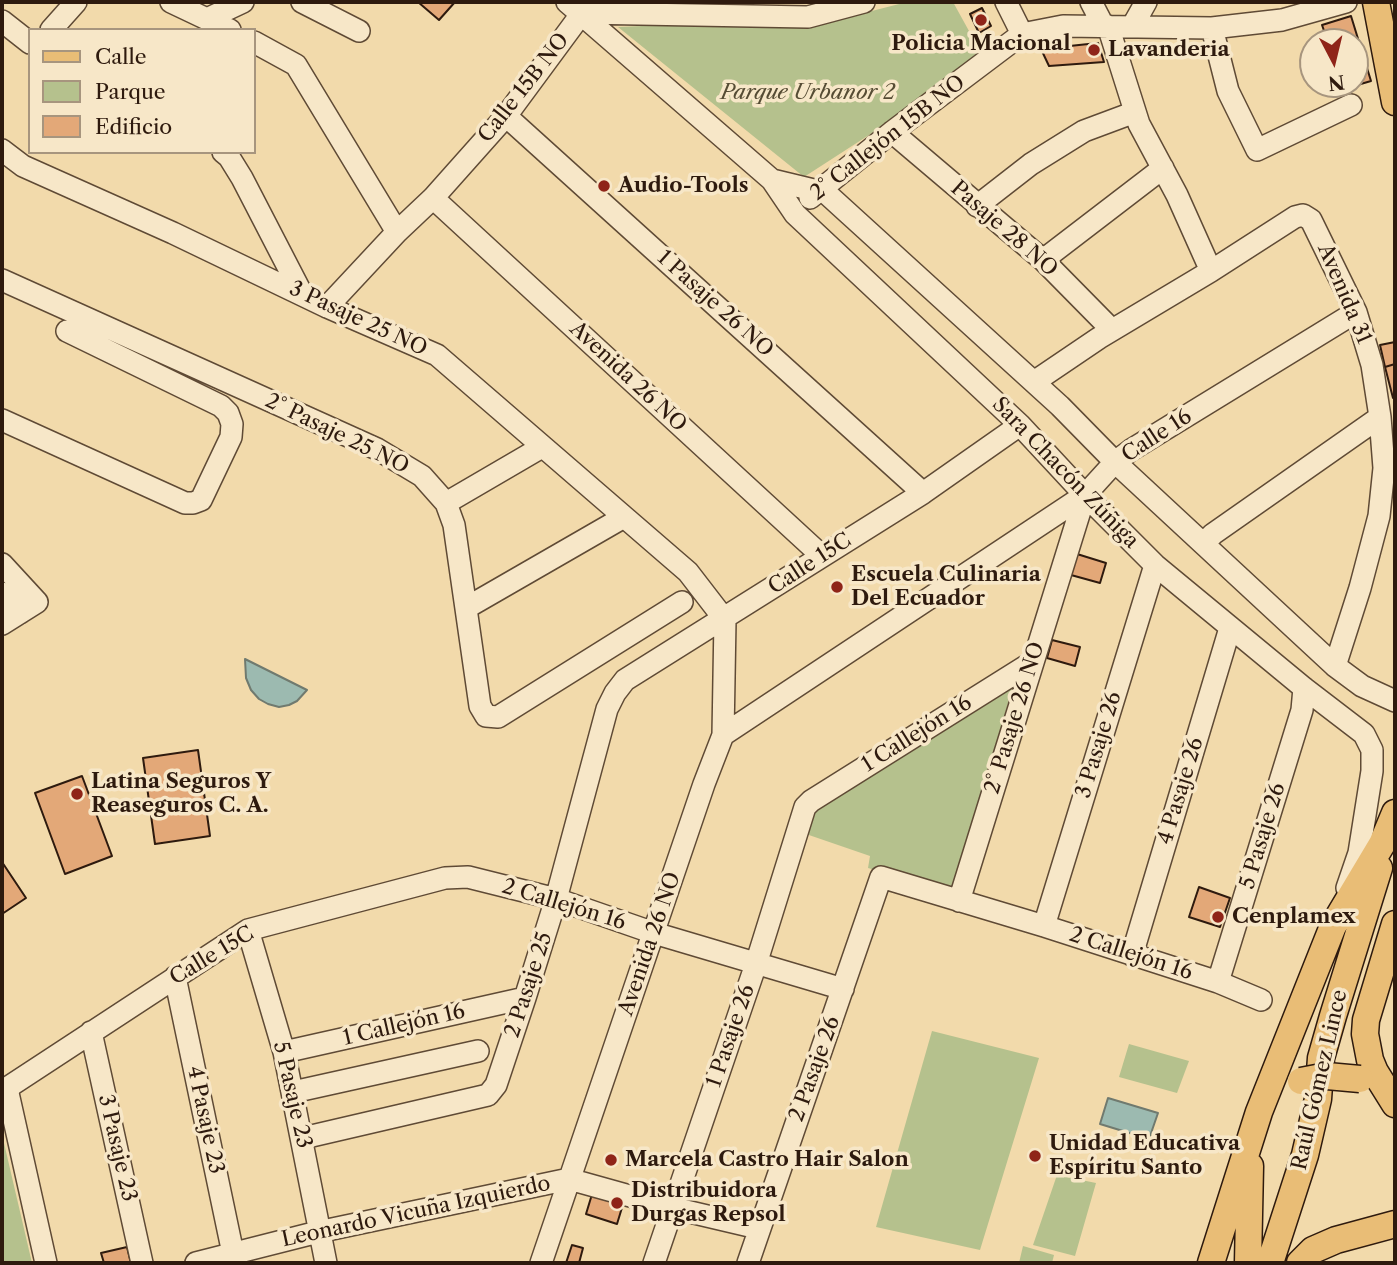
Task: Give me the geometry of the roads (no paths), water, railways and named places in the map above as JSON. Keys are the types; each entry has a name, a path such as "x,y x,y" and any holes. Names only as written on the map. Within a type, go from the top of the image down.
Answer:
{"main road":[{"path":"1376,2 1395,102"},
{"path":"1211,1263 1257,1119 1333,926 1382,844 1395,815"},
{"name":"Raúl Gómez Lince","path":"1270,1263 1305,1155 1318,1099 1321,1058 1395,815"},
{"name":"Raúl Gómez Lince","path":"1395,924 1366,1020 1366,1034 1375,1072 1395,1103"},
{"path":"1228,1263 1236,1236 1257,1119 1279,1094 1301,1081 1327,1076 1360,1079 1382,1091 1395,1103"},
{"path":"1248,1263 1250,1160"},
{"path":"1300,1263 1313,1250 1336,1240 1395,1224"}],"street":[{"path":"53,28 76,2"},
{"path":"171,2 226,28"},
{"path":"209,18 243,2"},
{"path":"302,2 359,31"},
{"name":"Calle 15B NO","path":"327,307 397,232 433,198 506,116 575,7 801,9 864,2"},
{"path":"1006,2 1022,34"},
{"path":"1034,382 1211,271 1163,168 1139,124 1105,26 1091,2"},
{"path":"1132,27 1146,2"},
{"name":"2° Callejón 15B NO","path":"795,214 817,190 1022,34 1063,26 1212,28 1282,20 1346,2"},
{"name":"Sara Chacón Zúñiga","path":"575,7 772,180 795,214 1020,425 1155,565 1364,734 1372,750 1372,771 1359,853 1333,926"},
{"path":"2,21 28,41"},
{"path":"1212,28 1228,92 1257,150 1351,105"},
{"path":"256,43 296,65 397,232"},
{"path":"977,206 1031,163 1084,131 1135,111"},
{"name":"1 Pasaje 26 NO","path":"506,116 923,493"},
{"name":"Pasaje 28 NO","path":"892,132 1043,260 1112,331"},
{"name":"3 Pasaje 25 NO","path":"2,150 23,166 437,355 688,572 725,620"},
{"path":"225,154 242,178 302,294"},
{"path":"1043,260 1163,168"},
{"name":"Sara Chacón Zúñiga","path":"772,180 826,194 1034,382 1115,462 1335,666 1362,686 1395,701"},
{"name":"Avenida 26 NO","path":"433,198 822,556"},
{"name":"Avenida 31","path":"1211,271 1295,217 1303,215 1311,220 1356,312 1372,365 1384,468 1379,516 1335,666"},
{"name":"2° Pasaje 25 NO","path":"2,280 377,449 422,476 446,503 454,525 480,706 486,716 498,717 682,602"},
{"name":"Calle 16","path":"723,735 1085,495 1115,462 1131,450 1356,312"},
{"path":"2,420 185,503 201,500 231,437 232,424 228,413 221,406 67,331"},
{"path":"1204,543 1380,417"},
{"name":"Calle 15C","path":"607,709 625,680 725,620 923,493 1020,425"},
{"path":"446,503 542,447"},
{"name":"2° Pasaje 26 NO","path":"959,901 1085,495"},
{"path":"466,608 624,517"},
{"path":"2,564 20,613"},
{"name":"3 Pasaje 26","path":"1044,926 1155,565"},
{"path":"2,593 20,613"},
{"name":"Avenida 26 NO","path":"541,1263 723,735 725,620"},
{"name":"4 Pasaje 26","path":"1132,955 1230,628"},
{"name":"1 Callejón 16","path":"805,807 1031,663"},
{"name":"5 Pasaje 26","path":"1218,982 1302,710 1304,688"},
{"name":"2 Pasaje 25","path":"303,1138 488,1095 496,1084 556,899 607,709"},
{"name":"1 Pasaje 26","path":"654,1263 756,964 805,807"},
{"name":"2 Callejón 16","path":"445,878 468,877 556,899 654,933 843,989"},
{"name":"2 Callejón 16","path":"884,877 1218,982 1261,1000"},
{"name":"2 Pasaje 26","path":"747,1263 879,879 884,877"},
{"name":"Calle 15C","path":"46,1263 8,1093 10,1086 247,930 445,878"},
{"name":"5 Pasaje 23","path":"247,930 284,1052 326,1263"},
{"name":"4 Pasaje 23","path":"175,977 234,1259"},
{"name":"1 Callejón 16","path":"284,1052 525,998"},
{"name":"3 Pasaje 23","path":"91,1032 142,1263"},
{"path":"293,1092 478,1051"},
{"name":"Leonardo Vicuña Izquierdo","path":"196,1263 234,1259 318,1232 569,1179 758,1228"}],"water":[{"path":"245,659 307,690 289,705 279,707 268,704 251,690 246,678"},
{"path":"1108,1098 1158,1113 1149,1139 1100,1124"}],"place":[{"name":"Policia Macional","path":"981,20"},
{"name":"Lavanderia","path":"1094,50"},
{"name":"Audio-Tools","path":"604,186"},
{"name":"Escuela Culinaria Del Ecuador","path":"837,587"},
{"name":"Latina Seguros Y Reaseguros C. A.","path":"77,794"},
{"name":"Cenplamex","path":"1218,917"},
{"name":"Unidad Educativa Espíritu Santo","path":"1035,1156"},
{"name":"Marcela Castro Hair Salon","path":"611,1160"},
{"name":"Distribuidora Durgas Repsol","path":"617,1203"}],"park label":[{"name":"Parque Urbanor 2","path":"808,93"}]}
